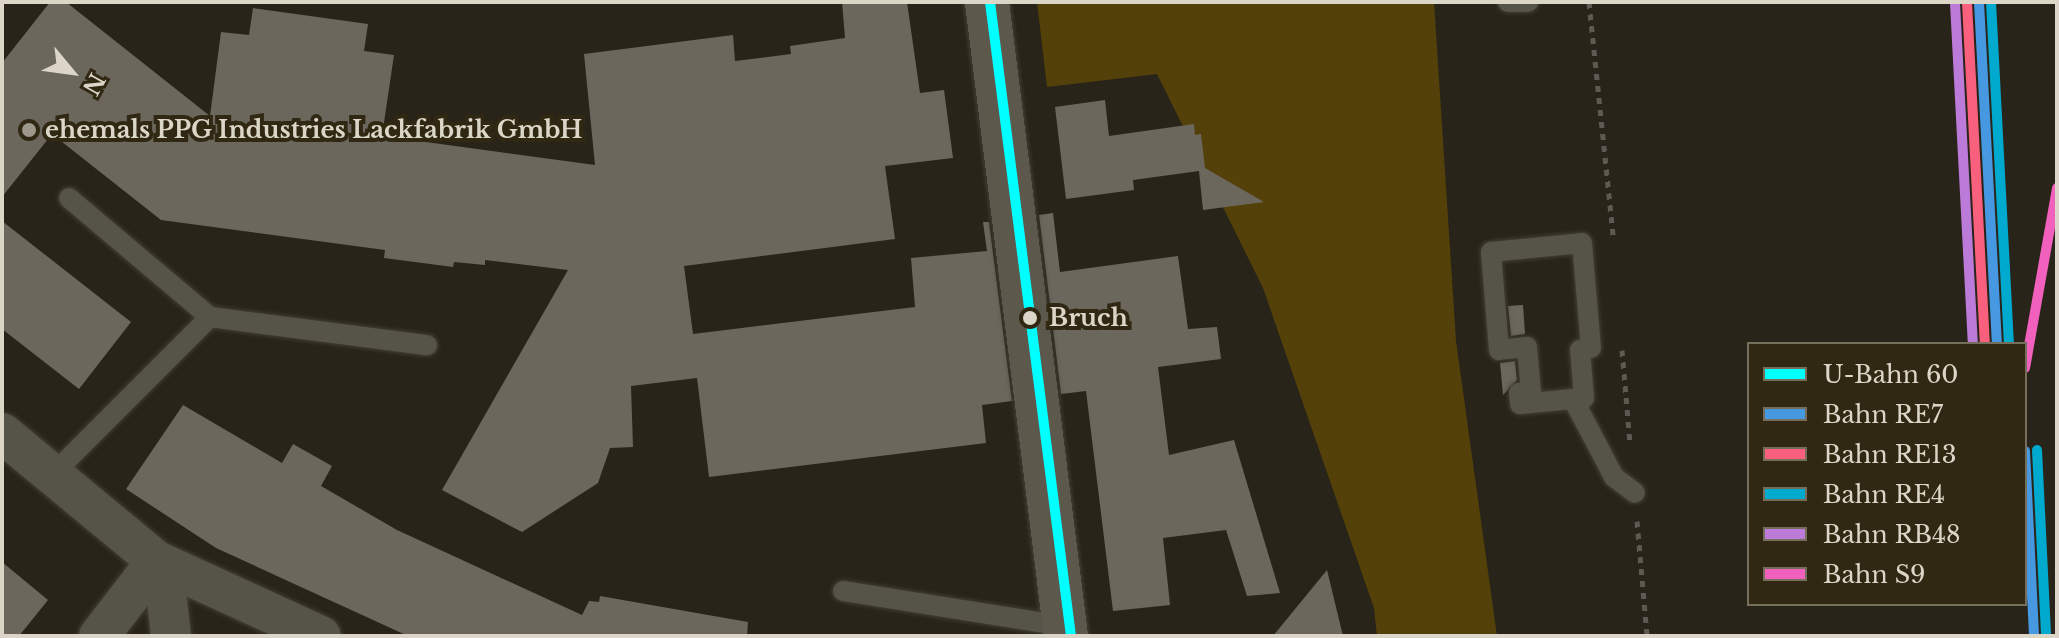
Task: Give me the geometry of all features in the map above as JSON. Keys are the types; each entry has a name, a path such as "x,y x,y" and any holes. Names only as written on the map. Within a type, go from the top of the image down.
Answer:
{"main road":[{"path":"987,2 1066,631"}],"street":[{"path":"2,433 160,563 321,636"},
{"path":"99,636 160,563"},
{"path":"160,563 171,636"}],"lane":[{"path":"1508,2 1528,2"},
{"path":"69,198 210,317 427,345"},
{"path":"1582,243 1591,348 1580,350 1584,398 1573,399 1520,404 1519,393 1531,392 1527,347 1499,350 1491,252 1582,243"},
{"path":"53,474 210,317"},
{"path":"1573,399 1614,477 1635,493"},
{"path":"843,591 1066,631"}],"shaded area":[{"path":"1037,2 1434,2 1456,341 1497,636 1377,636 1374,608 1263,288 1157,74 1047,87"}],"building":[{"path":"50,2 66,2 210,116 221,32 249,35 253,8 368,24 364,51 394,55 382,136 595,165 584,54 733,35 735,61 791,54 790,46 845,38 842,2 907,2 920,93 944,90 953,158 885,166 895,239 684,266 693,334 915,307 911,258 987,251 983,222 989,222 1012,401 982,405 986,443 709,477 697,378 631,386 633,447 610,448 598,483 522,532 442,490 568,270 485,260 485,265 454,262 453,267 384,258 385,250 161,220 52,134 2,197 2,63"},
{"path":"1105,100 1109,136 1194,124 1195,135 1201,134 1205,168 1264,202 1203,210 1199,171 1133,180 1134,190 1066,199 1055,107"},
{"path":"1053,213 1060,272 1178,256 1188,329 1217,327 1221,359 1158,367 1169,455 1234,440 1280,593 1247,596 1226,530 1163,538 1170,605 1113,611 1086,391 1061,394 1039,215"},
{"path":"2,221 131,322 79,389 2,329"},
{"path":"1523,305 1525,334 1511,336 1508,306"},
{"path":"1515,361 1517,380 1503,395 1500,363"},
{"path":"183,405 282,463 293,444 332,466 321,486 397,530 582,615 589,601 599,602 600,596 748,622 747,636 408,636 216,548 126,489"},
{"path":"2,562 48,600 19,636 2,636"},
{"path":"1327,570 1343,636 1273,636"}],"metro line":[{"name":"60","path":"990,2 1071,636"}],"rail line":[{"name":"RE7","path":"1979,2 1997,342"},
{"name":"RE4","path":"1991,2 2009,342"},
{"name":"RB48","path":"1955,3 1973,342"},
{"name":"RE13","path":"1967,3 1985,342"},
{"name":"S9","path":"2027,357 2057,188"},
{"name":"RE4","path":"2037,450 2046,635"},
{"name":"RE7","path":"2027,492 2034,636"}],"place":[{"name":"ehemals PPG Industries Lackfabrik GmbH","path":"29,130"},
{"name":"Bruch","path":"1030,318"}]}
